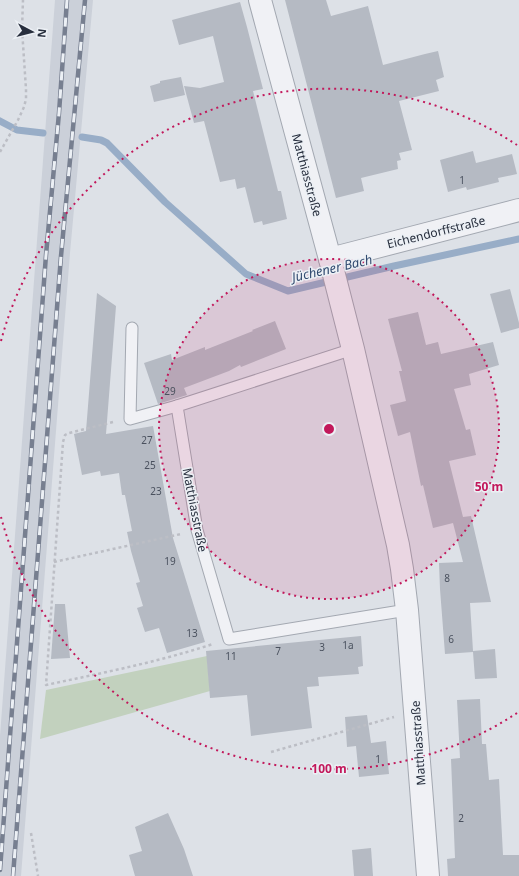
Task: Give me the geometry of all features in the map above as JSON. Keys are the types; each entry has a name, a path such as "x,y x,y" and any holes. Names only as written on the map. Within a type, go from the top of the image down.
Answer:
{"street":[{"name":"Matthiasstraße","path":"260,0 331,264 394,523 407,610 428,876"},
{"name":"Eichendorffstraße","path":"331,264 519,210"}],"lane":[{"path":"132,328 130,419 177,406 353,350"},
{"name":"Matthiasstraße","path":"177,406 197,530 229,639"},
{"path":"229,639 407,610"}],"path":[{"path":"0,152 18,120 24,107 26,96 22,29 23,0"},
{"path":"130,419 72,432 64,438 46,685 156,661 229,639"},
{"path":"54,562 197,530"},
{"path":"271,752 415,711"},
{"path":"31,833 38,876"}],"shaded area":[{"path":"55,0 93,0 70,253 21,876 0,876 0,736"}],"green space":[{"path":"207,656 210,691 40,739 46,690"}],"building":[{"path":"285,0 326,0 331,16 368,6 383,65 438,51 444,77 436,80 439,91 399,101 412,150 399,153 401,160 397,161 398,169 361,178 364,191 336,198"},
{"path":"240,2 263,89 253,91 278,191 281,191 287,219 263,225 262,221 254,223 245,187 237,189 235,179 220,182 204,121 194,123 184,86 200,88 224,82 213,36 179,45 172,20"},
{"path":"181,77 185,95 154,102 150,86 160,83 160,81"},
{"path":"473,151 476,163 512,154 517,174 498,178 499,182 467,190 466,187 448,192 440,160"},
{"path":"510,289 519,328 501,333 490,294"},
{"path":"97,293 116,306 106,434 153,426 173,538 205,642 167,653 159,628 145,632 137,608 143,606 136,583 140,582 127,532 132,531 125,495 122,495 119,473 101,476 100,471 82,475 74,434 86,431"},
{"path":"418,312 426,345 438,342 441,354 493,342 499,365 469,374 471,385 454,389 466,430 470,429 476,455 449,461 463,517 471,516 491,602 470,603 473,651 495,649 497,678 475,679 473,652 445,654 439,563 463,562 453,523 433,528 423,485 421,486 410,432 398,436 390,405 406,401 399,371 402,371 388,319"},
{"path":"275,321 286,349 241,367 240,365 229,371 184,388 187,395 158,404 144,363 171,354 172,360 205,347 205,350"},
{"path":"55,604 65,604 70,658 51,659"},
{"path":"361,636 363,666 358,667 359,674 318,677 319,686 307,687 312,728 251,736 247,695 210,698 206,651"},
{"path":"480,699 482,744 486,744 489,780 499,779 503,855 519,855 519,876 448,876 447,859 455,858 451,759 460,758 457,700"},
{"path":"367,715 371,743 386,741 389,774 359,777 356,746 347,747 345,717"},
{"path":"168,813 184,849 193,876 135,876 129,855 142,851 135,827"},
{"path":"371,848 373,876 354,876 352,850"}],"waterway":[{"name":"Jüchener Bach","path":"0,121 17,130 43,133"},
{"name":"Jüchener Bach","path":"82,137 101,140 107,143 165,202 246,274 288,291 519,239"}],"railway":[{"path":"0,870 46,255 59,113 67,0"},
{"path":"13,876 61,256 85,0"}]}
